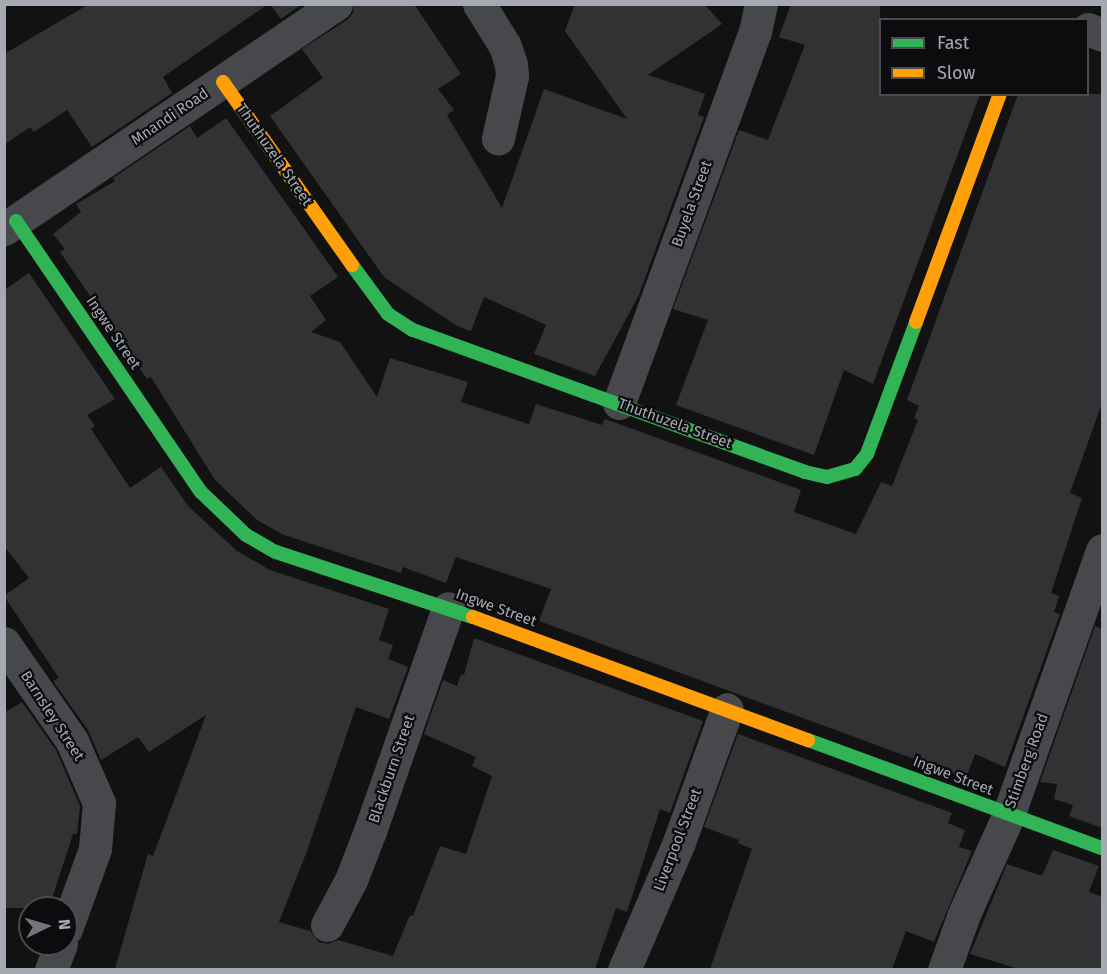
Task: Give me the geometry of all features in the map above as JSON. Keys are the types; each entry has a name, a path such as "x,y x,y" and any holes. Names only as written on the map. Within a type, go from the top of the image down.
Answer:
{"street":[{"name":"Mnandi Road","path":"10,225 336,4"},
{"path":"479,4 505,46 513,76 498,138"},
{"name":"Buyela Street","path":"619,403 755,32 761,4"},
{"name":"Thuthuzela Street","path":"223,82 388,314 413,330 805,472 827,477 855,469 867,454 999,96"},
{"name":"Ingwe Street","path":"10,225 201,492 226,519 246,535 276,552 448,608 727,709 1008,816 1102,848"},
{"name":"Stimberg Road","path":"944,969 964,914 1008,816 1102,550"},
{"name":"Blackburn Street","path":"327,925 351,880 370,831 448,608"},
{"name":"Barnsley Street","path":"4,643 72,741 99,803 95,849 78,896"},
{"name":"Liverpool Street","path":"624,969 679,842 727,709"}],"building":[{"path":"89,4 268,4 163,77 172,93 92,147 67,110 34,132 30,127 4,145 4,54"},
{"path":"270,4 302,4 281,19"},
{"path":"354,4 414,4 461,74 438,89 454,110 447,115 502,208 544,89 627,119 565,31 575,4 704,4 722,24 648,75 705,94 698,115 704,117 638,297 595,376 534,354 546,325 484,297 471,331 457,326 384,277 270,116 323,78 302,49 347,20 353,13"},
{"path":"791,4 880,4 879,96 979,96 873,384 844,370 814,455 676,405 708,320 673,309 739,130 768,140 805,45 779,37"},
{"path":"1102,94 1102,403 1070,493 1082,498 1051,593 1059,596 1054,612 1060,614 1005,767 975,754 966,778 539,621 551,589 456,557 446,583 403,567 401,573 284,535 257,520 215,480 151,377 147,379 60,252 65,249 53,234 81,212 76,204 115,181 113,178 190,126 197,138 226,118 338,277 310,296 326,320 311,332 340,342 377,397 390,358 468,382 461,402 529,424 536,404 602,425 605,419 801,490 794,512 856,534 881,482 892,486 918,420 914,418 919,406 907,400 1017,96"},
{"path":"29,273 115,399 87,415 95,426 91,429 130,488 161,467 188,506 237,551 270,570 389,609 379,640 393,645 388,659 408,667 389,719 356,707 307,851 279,922 310,931 319,942 328,944 338,940 393,956 410,915 413,916 440,846 466,854 492,776 472,766 476,757 424,734 443,680 457,686 461,674 464,675 474,638 703,721 670,813 660,809 627,912 616,908 595,969 115,969 148,854 153,856 206,715 149,752 138,737 101,760 88,730 53,681 59,678 4,596 29,578 4,546 4,290"},
{"path":"1095,626 1102,629 1102,828 1069,816 1073,805 1054,799 1057,784 1040,782"},
{"path":"22,702 56,750 80,806 77,834 73,834 53,896 18,896 18,908 4,908 4,713"},
{"path":"738,734 952,813 948,823 965,830 959,847 972,851 934,942 906,931 892,969 710,969 752,849 738,843 739,840 704,827"},
{"path":"1053,850 1099,866 1089,892 1102,897 1102,969 1019,969 970,954 1007,864 1042,876"}],"traffic: fast":[{"path":"16,221 201,492 246,535 276,552 473,617"},
{"path":"352,265 388,314 413,330 805,472 827,477 855,469 867,454 916,322"},
{"path":"808,740 1102,848"}],"traffic: slow":[{"path":"223,82 352,265"},
{"path":"916,322 999,96"},
{"path":"473,617 808,740"}]}
